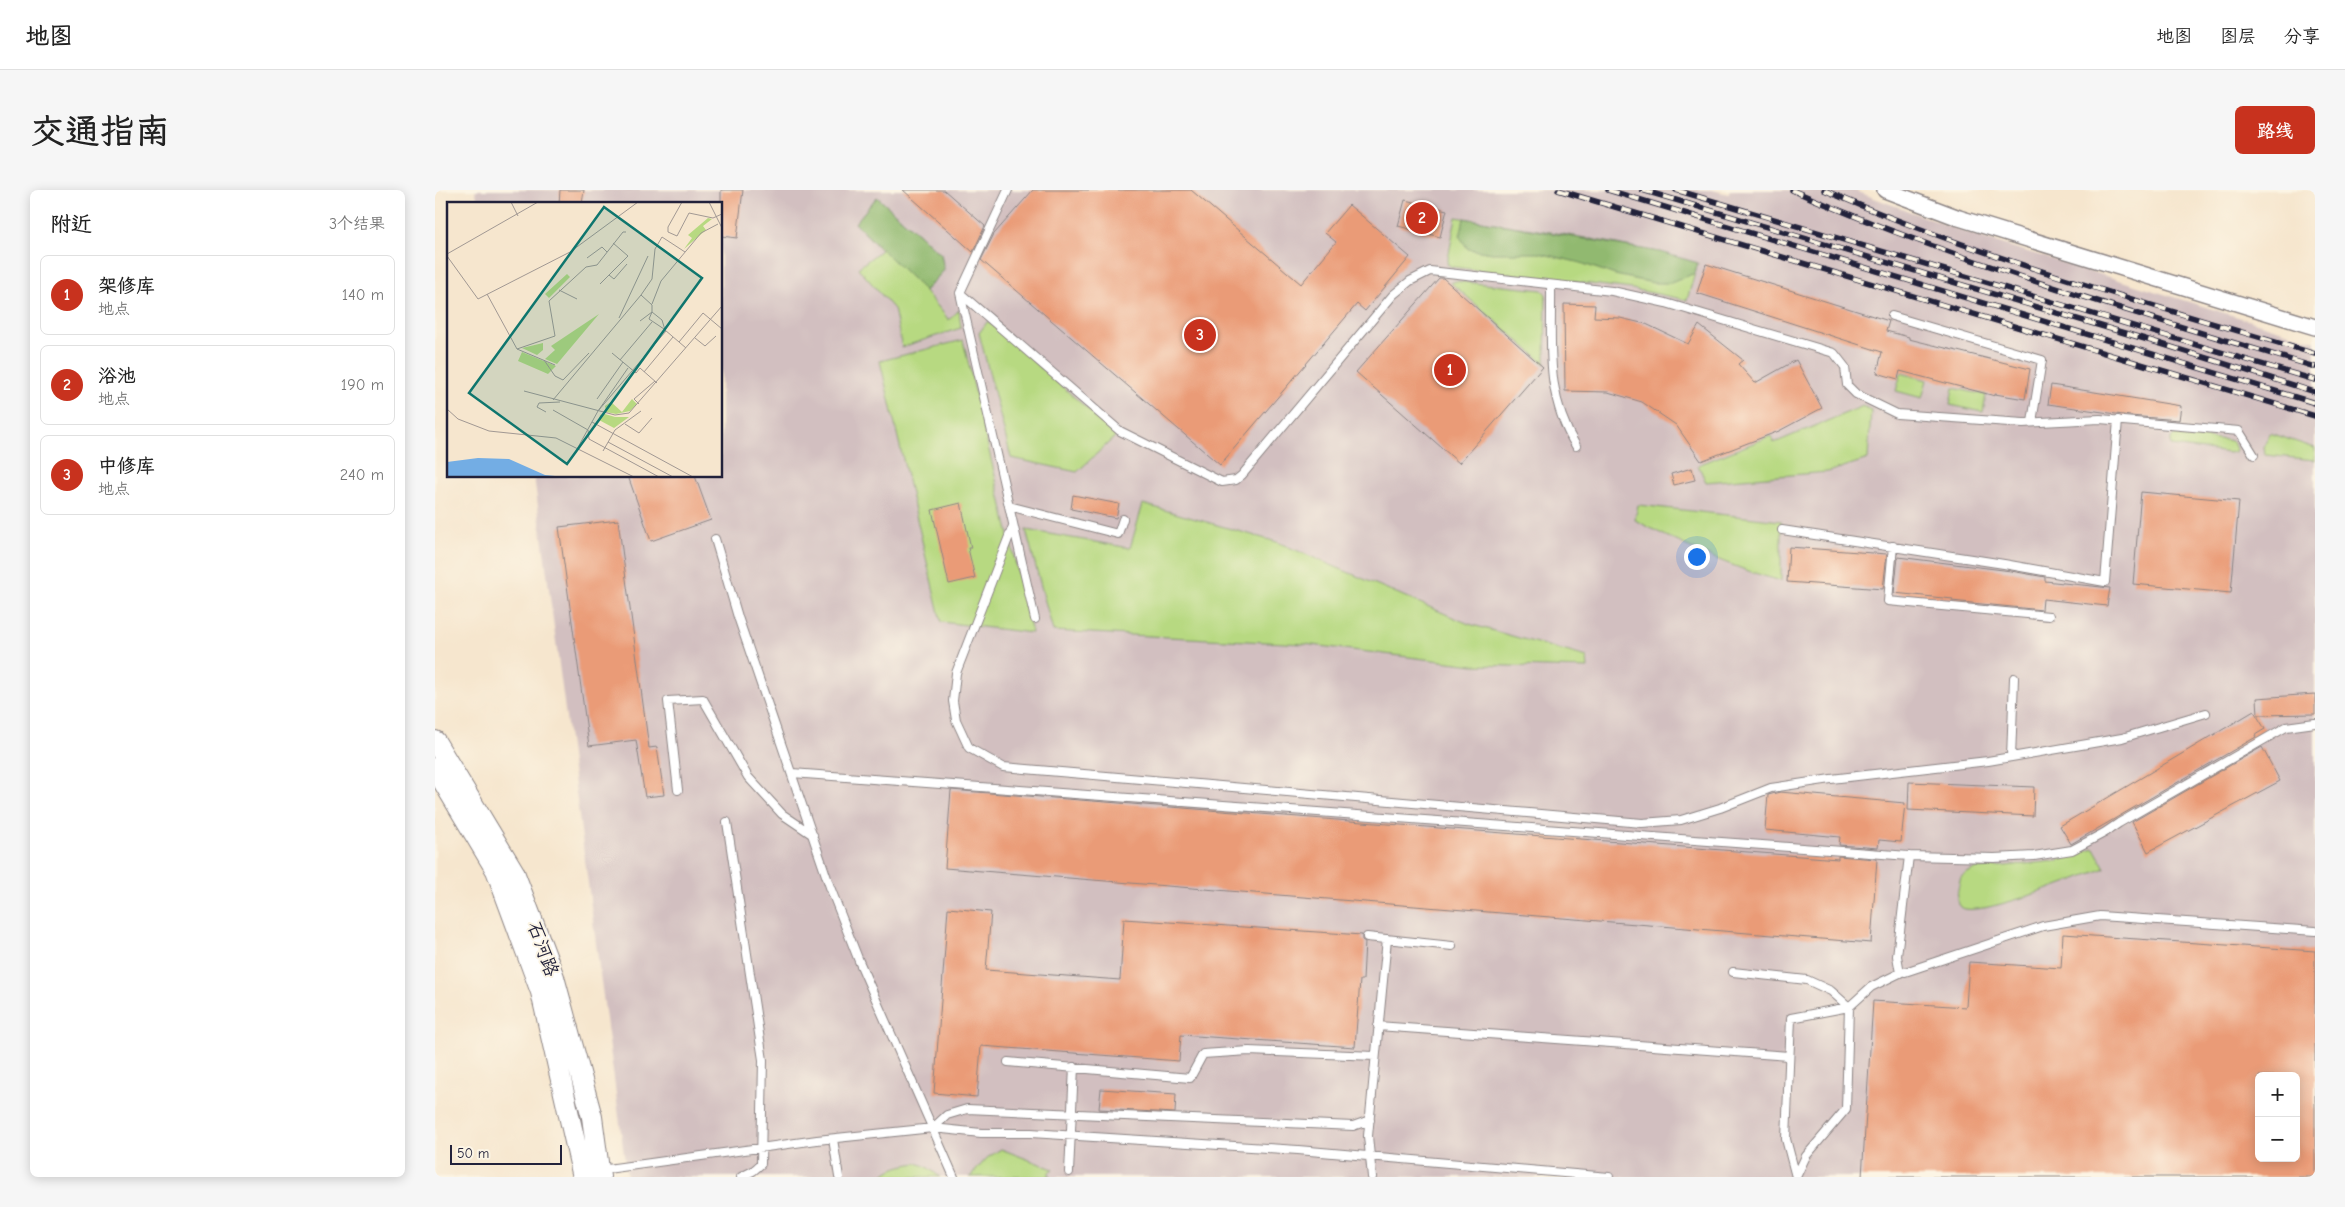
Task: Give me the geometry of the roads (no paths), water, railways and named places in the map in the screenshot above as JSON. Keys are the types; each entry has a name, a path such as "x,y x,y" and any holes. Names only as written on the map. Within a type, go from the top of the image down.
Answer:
{"main road":[{"name":"石河路","path":"435,741 518,881 554,977 592,1116 591,1174"},
{"name":"石河路","path":"435,768 497,870 541,992 591,1174"}],"street":[{"path":"1885,190 1959,218 2315,327"}],"lane":[{"path":"1008,190 960,293 1035,619"},
{"path":"960,293 1120,432 1222,482 1236,480 1242,475 1393,295 1410,281 1430,271 1612,291 1666,303 1834,353 1845,368 1847,385 1855,394 1897,414 2032,422 2100,419 2239,431 2254,455"},
{"path":"1551,285 1552,386 1563,425 1576,446"},
{"path":"1893,316 2043,360 2032,422"},
{"path":"1782,530 1893,546 2105,582 2119,420"},
{"path":"1009,506 1118,534 1123,519"},
{"path":"1013,526 956,674 953,701 956,720 969,748 1003,767 1643,823 1681,820 1721,808 1771,788 2011,757 2122,738 2206,713"},
{"path":"715,539 738,617 830,887 859,961 954,1177"},
{"path":"1893,546 1888,601 2049,616"},
{"path":"2011,757 2014,678"},
{"path":"678,790 668,701 703,699 748,777 782,814 813,835"},
{"path":"792,773 1909,856 1994,858 2034,856 2072,850 2286,727 2315,723"},
{"path":"727,822 763,1060 761,1164 753,1171 741,1177"},
{"path":"1796,1177 1786,1139 1791,1018 1849,1007 1871,987 1900,973 1897,956 1909,856"},
{"path":"1905,972 2043,926 2099,916 2315,932"},
{"path":"1367,937 1452,946"},
{"path":"1373,1177 1368,1136 1387,939"},
{"path":"1733,972 1807,980 1831,991 1849,1007 1847,1109 1806,1156 1796,1177"},
{"path":"1378,1026 1789,1056"},
{"path":"1008,1062 1190,1078 1203,1054 1249,1051 1375,1056"},
{"path":"1069,1172 1074,1067"},
{"path":"933,1128 947,1115 967,1109 1353,1126 1370,1120"},
{"path":"591,1174 833,1138 933,1128 981,1133 1072,1136 1288,1150 1609,1177"},
{"path":"833,1138 839,1177"}],"railway":[{"path":"1558,190 2315,416"},
{"path":"1608,190 2315,403"},
{"path":"1642,190 2155,342 2315,392"},
{"path":"1676,190 2315,380"},
{"path":"1792,190 1856,217 1985,265 2315,367"},
{"path":"1824,190 1944,238 2005,259 2315,354"}],"place":[{"name":"浴池","path":"1422,218"},
{"name":"中修库","path":"1200,335"},
{"name":"架修库","path":"1450,370"}]}
